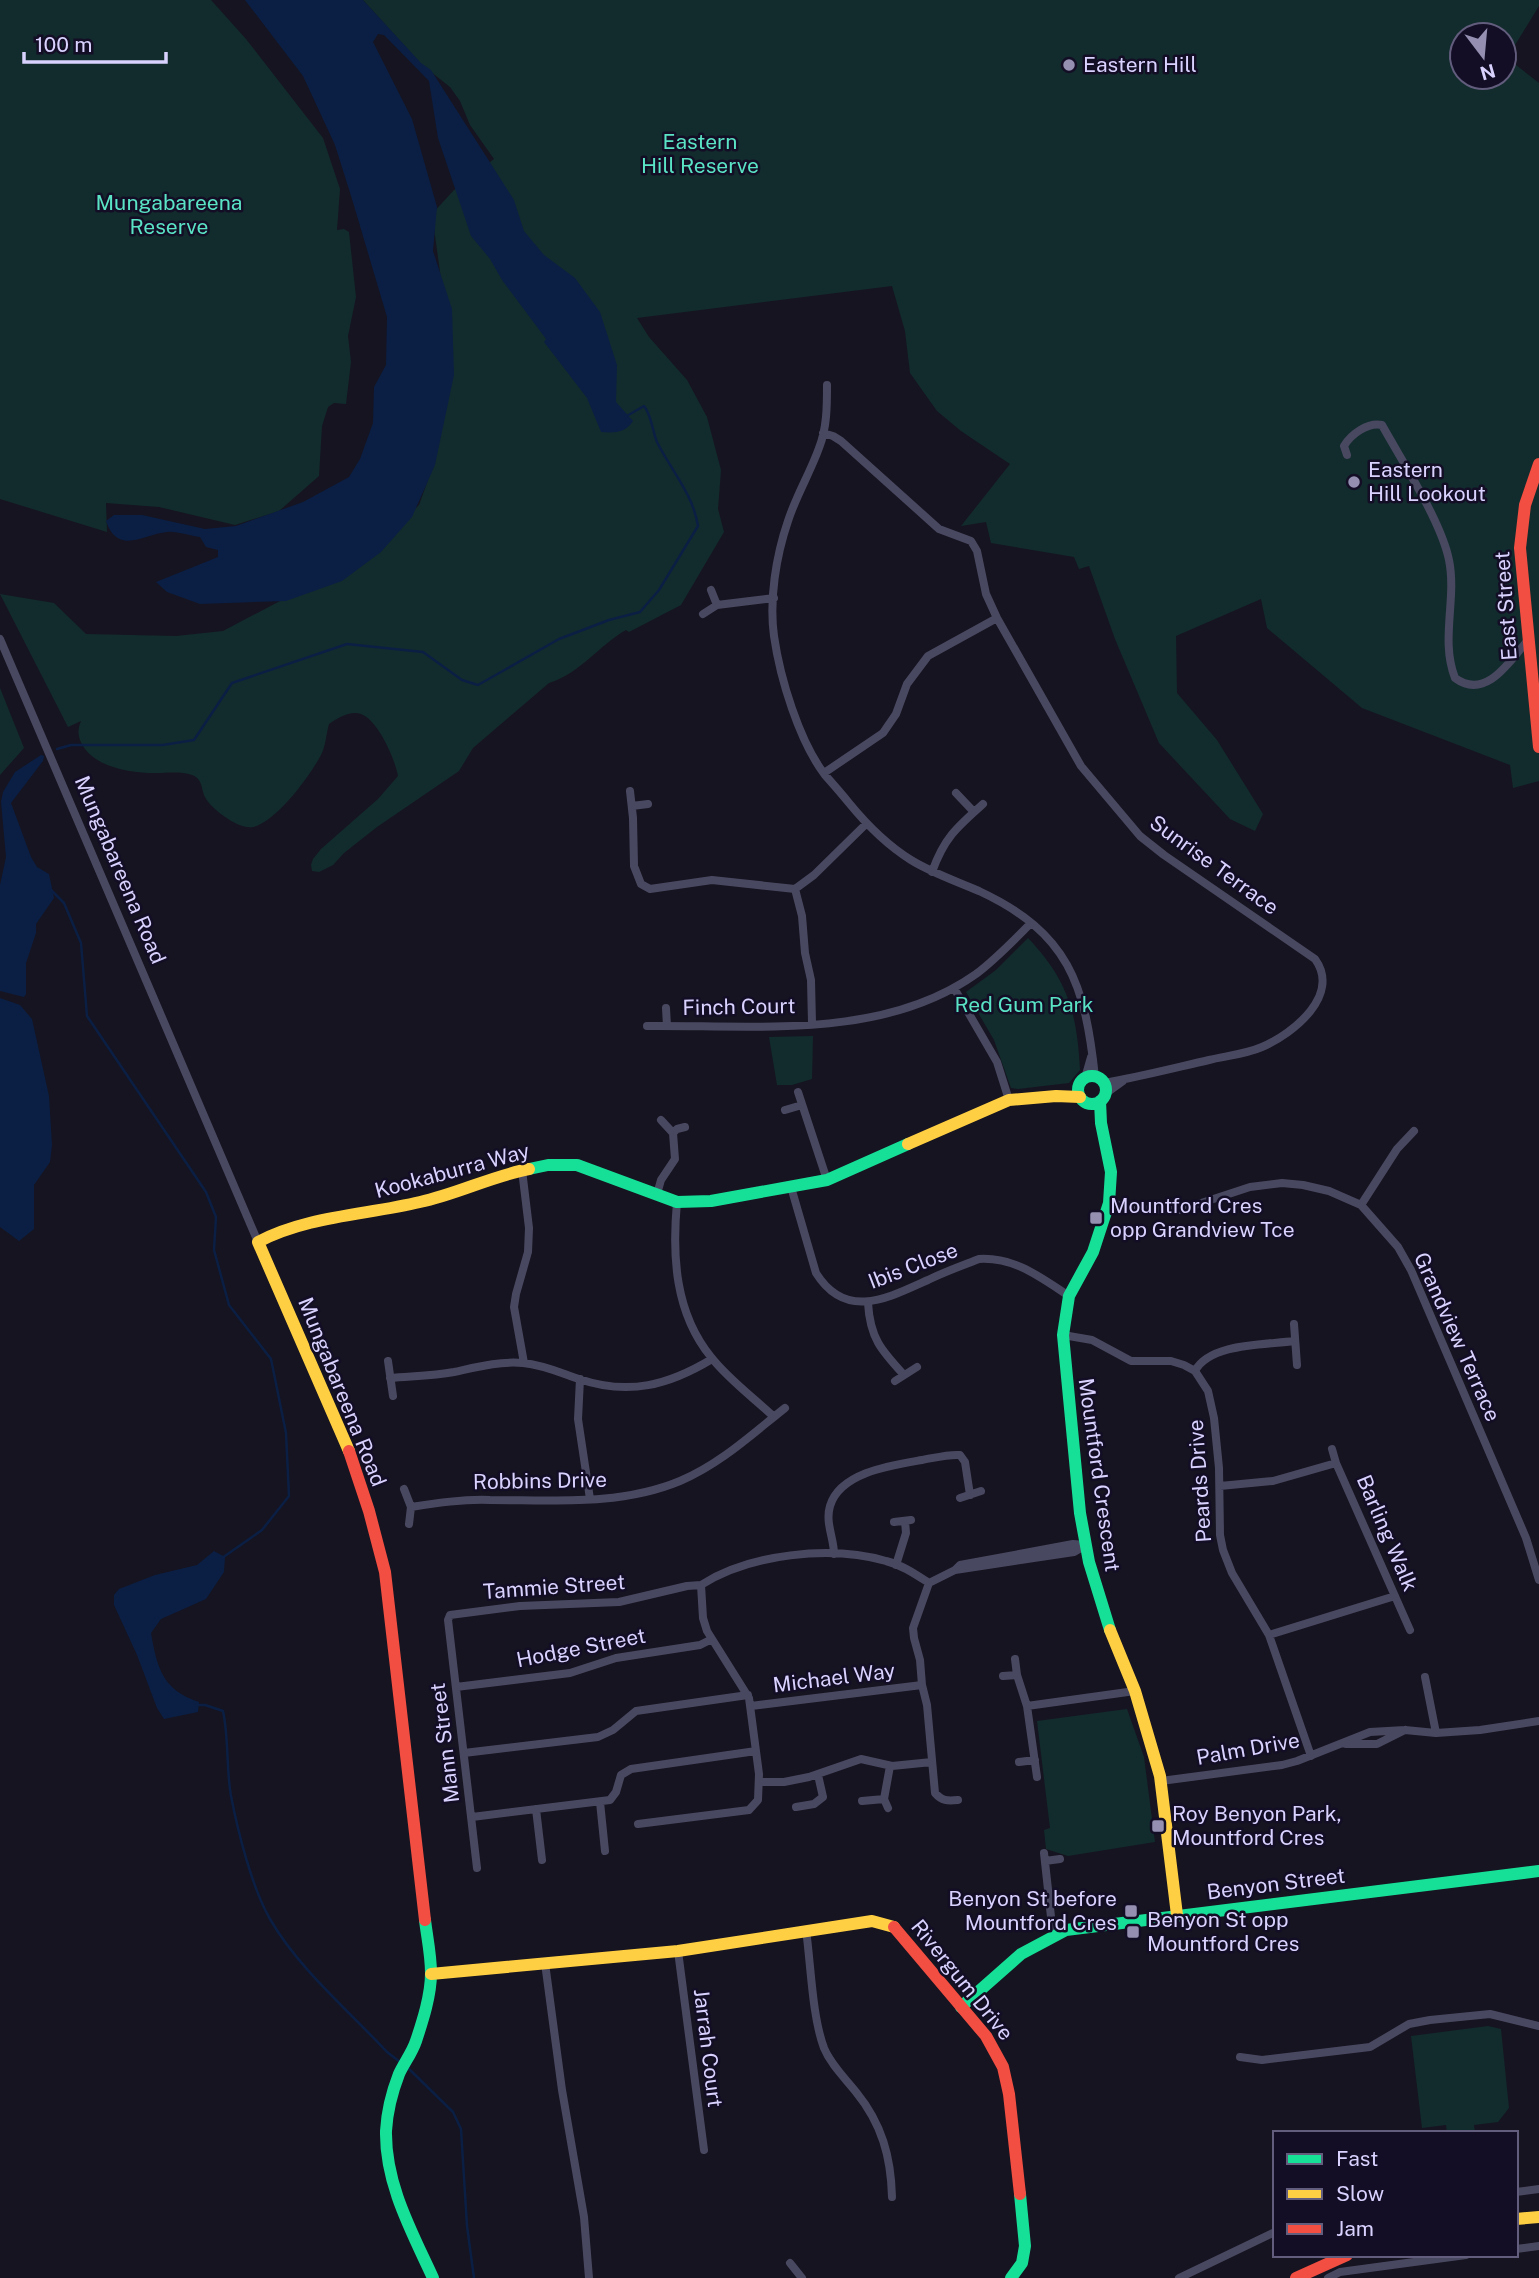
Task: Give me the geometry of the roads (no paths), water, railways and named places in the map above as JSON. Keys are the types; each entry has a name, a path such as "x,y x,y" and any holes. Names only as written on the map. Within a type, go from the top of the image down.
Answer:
{"street":[{"name":"Mountford Crescent","path":"827,385 827,410 820,446 788,522 779,555 774,598 774,634 782,679 800,727 824,773 866,824 889,845 932,872 1007,906 1031,923 1052,944 1075,980 1084,1004 1092,1052 1092,1090 1111,1172 1109,1203 1093,1252 1069,1296 1063,1335 1072,1438 1091,1574 1107,1623 1135,1691 1161,1781 1177,1915"},
{"path":"1347,455 1344,446 1348,439 1367,426 1382,425 1432,516 1450,562 1449,651 1455,678 1467,685 1484,684 1500,671 1528,640"},
{"name":"Sunrise Terrace","path":"823,433 833,436 847,446 939,529 971,541 977,551 986,594 997,618 1081,766 1140,836 1315,959 1321,968 1323,991 1316,1005 1294,1026 1264,1047 1126,1079 1092,1090"},
{"name":"East Street","path":"1539,464 1521,523 1520,548 1539,747"},
{"path":"711,590 717,605"},
{"path":"704,614 717,605 774,598"},
{"path":"824,773 883,733 895,714 907,684 928,656 997,618"},
{"name":"Mungabareena Road","path":"0,639 258,1242 343,1433 369,1511 384,1572 431,1974 426,2006 411,2054 400,2074 385,2120 387,2165 433,2278"},
{"path":"630,791 634,866 641,884 650,888 712,880 795,889 814,875 866,824"},
{"path":"956,793 974,812"},
{"path":"632,806 648,804"},
{"path":"932,872 940,850 953,832 983,804"},
{"path":"795,889 802,916 805,953 811,980 812,1023"},
{"name":"Finch Court","path":"647,1026 812,1023 859,1020 890,1013 954,988 991,962 1031,923"},
{"path":"954,988 997,1062 1009,1100"},
{"name":"Finch Court","path":"666,1008 667,1026"},
{"name":"Kookaburra Way","path":"258,1242 277,1232 310,1222 422,1202 522,1170 548,1165 577,1165 677,1202 711,1201 792,1187 827,1180 1009,1100 1092,1090"},
{"path":"798,1092 827,1180"},
{"path":"785,1110 802,1105"},
{"path":"657,1194 661,1180 675,1160 673,1133 661,1120"},
{"path":"673,1133 677,1129 685,1128"},
{"path":"1361,1205 1397,1149 1414,1131"},
{"path":"522,1170 528,1252 514,1307 524,1363"},
{"name":"Grandview Terrace","path":"1109,1203 1139,1209 1180,1210 1232,1192 1282,1183 1329,1191 1361,1205 1381,1226 1411,1270 1527,1538 1539,1580"},
{"name":"Ibis Close","path":"792,1187 821,1281 843,1297 868,1303 883,1300 979,1259 995,1258 1018,1265 1069,1296"},
{"path":"677,1202 674,1256 686,1313 697,1337 712,1359 774,1417"},
{"path":"868,1303 877,1343 904,1375"},
{"path":"1294,1324 1297,1365"},
{"path":"1063,1335 1092,1340 1131,1361 1171,1361 1195,1371 1205,1359 1223,1350 1294,1341"},
{"path":"390,1378 443,1374 489,1364 524,1363 549,1367 580,1379 635,1388 670,1381 712,1359"},
{"path":"388,1361 393,1396"},
{"path":"895,1381 917,1367"},
{"name":"Peards Drive","path":"1195,1371 1211,1400 1220,1486 1220,1535 1224,1556 1269,1635 1311,1756"},
{"path":"580,1379 578,1419 590,1499"},
{"name":"Robbins Drive","path":"411,1507 457,1501 547,1502 635,1494 680,1481 720,1459 785,1408"},
{"name":"Barling Walk","path":"1332,1449 1410,1630"},
{"path":"834,1554 828,1525 830,1505 844,1487 863,1474 886,1466 955,1454 965,1462 970,1495"},
{"path":"1220,1486 1273,1481 1336,1463"},
{"path":"404,1489 411,1507 409,1524"},
{"path":"960,1498 981,1491"},
{"path":"894,1522 908,1520 896,1565"},
{"path":"958,1800 940,1799 935,1793 928,1705 922,1685 914,1628 929,1583 956,1570 960,1565 984,1559 1073,1544 1086,1545"},
{"name":"Tammie Street","path":"450,1615 520,1606 618,1602 701,1585 729,1572 789,1555 854,1555 907,1569 929,1583"},
{"path":"638,1824 748,1810 758,1800 760,1782 751,1706 748,1695 712,1639 703,1618 701,1585"},
{"path":"1269,1635 1395,1596"},
{"name":"Mann Street","path":"450,1615 448,1620 477,1868"},
{"name":"Hodge Street","path":"456,1687 570,1673 616,1658 700,1645 712,1639"},
{"path":"1015,1660 1027,1706 1037,1777"},
{"path":"1003,1676 1017,1675"},
{"path":"1424,1677 1436,1733"},
{"name":"Michael Way","path":"751,1706 922,1685"},
{"path":"1027,1706 1135,1691"},
{"path":"464,1752 598,1737 613,1730 636,1711 748,1695"},
{"name":"Palm Drive","path":"1161,1781 1282,1765 1370,1732 1405,1730 1436,1733 1480,1730 1539,1721"},
{"path":"471,1817 610,1800 614,1797 621,1775 631,1769 756,1751"},
{"path":"760,1782 784,1782 861,1759 890,1766 932,1762"},
{"path":"1019,1762 1035,1760"},
{"path":"888,1808 884,1799 890,1766"},
{"path":"796,1807 814,1804 824,1797 818,1774"},
{"path":"862,1801 884,1799"},
{"path":"600,1802 605,1851"},
{"path":"536,1809 542,1860"},
{"path":"1054,1935 1044,1857 1060,1859"},
{"name":"Benyon Street","path":"961,2007 1015,1956 1066,1930 1539,1871"},
{"name":"Rivergum Drive","path":"431,1974 678,1951 872,1921 893,1926 986,2036 998,2054 1009,2094 1025,2246 1022,2263 1011,2278"},
{"path":"806,1930 824,2048 875,2119 890,2160 892,2197"},
{"name":"Jarrah Court","path":"678,1951 704,2150"},
{"path":"545,1963 562,2090 584,2217 589,2278"},
{"path":"1240,2057 1262,2060 1370,2047 1409,2024 1441,2018 1490,2014 1539,2026"},
{"path":"1518,2192 1539,2189"},
{"path":"1518,2219 1539,2217"},
{"path":"1180,2278 1273,2233"},
{"path":"1518,2249 1539,2246"},
{"path":"1296,2278 1343,2257"},
{"path":"1328,2278 1340,2272 1453,2257"},
{"path":"790,2263 802,2278"}],"water":[{"path":"245,0 363,0 421,63 431,70 514,200 524,231 544,255 575,278 600,312 617,365 616,402 633,421 627,428 619,431 601,432 587,398 544,342 546,339 471,236 438,138 429,81 384,35 378,34 373,42 412,119 437,207 433,251 452,309 454,375 435,465 412,517 381,552 342,581 286,601 200,604 167,592 156,582 218,557 218,550 206,547 200,537 175,532 132,540 117,538 106,521 114,515 142,515 205,529 236,526 303,502 349,477 360,459 373,423 374,387 386,365 387,317 335,145 303,76"},
{"path":"41,755 44,756 43,761 11,803 31,857 37,867 49,874 54,898 36,924 36,933 26,963 24,997 0,991 0,885 6,857 1,802 3,792 15,772"},
{"path":"0,998 20,1005 32,1019 49,1096 52,1145 50,1162 34,1185 34,1229 19,1241 0,1227"},
{"path":"214,1551 225,1557 224,1572 206,1599 161,1619 151,1633 163,1676 177,1691 199,1702 198,1712 164,1719 114,1605 114,1595 119,1589 155,1575 197,1565"}],"waterway":[{"path":"57,749 71,745 163,745 194,740 232,683 347,644 423,652 462,680 478,685 559,639 609,620 640,612 659,590 698,526 687,493 657,442 647,410 644,406 625,417"},
{"path":"51,890 64,903 81,943 87,1016 206,1192 216,1217 214,1250 229,1305 271,1359 286,1433 289,1496 262,1530 222,1558"},
{"path":"196,1705 223,1711 229,1785 234,1810 252,1876 270,1919 309,1972 400,2062"},
{"path":"408,2068 453,2112 461,2129 467,2226 474,2278"}],"place":[{"name":"Eastern Hill","path":"1069,65"},
{"name":"Eastern Hill Lookout","path":"1354,482"},
{"name":"Mountford Cres opp Grandview Tce","path":"1096,1218"},
{"name":"Roy Benyon Park, Mountford Cres","path":"1158,1826"},
{"name":"Benyon St before Mountford Cres","path":"1131,1911"},
{"name":"Benyon St opp Mountford Cres","path":"1133,1932"}],"park label":[{"name":"Eastern Hill Reserve","path":"700,154"},
{"name":"Mungabareena Reserve","path":"169,215"},
{"name":"Red Gum Park","path":"1024,1005"}]}
